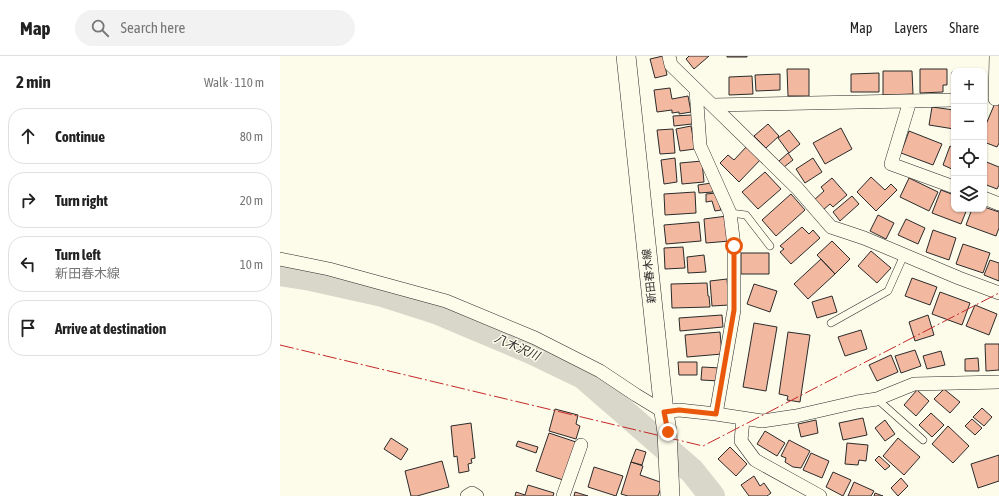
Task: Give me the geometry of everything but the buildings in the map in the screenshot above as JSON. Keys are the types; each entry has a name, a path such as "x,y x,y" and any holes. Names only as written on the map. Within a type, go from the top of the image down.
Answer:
{"main road":[{"name":"新田春木線","path":"626,56 664,412 668,432 670,496"}],"street":[{"path":"669,56 671,65 797,188 831,227 864,238 999,293"},
{"path":"993,100 996,56"},
{"path":"696,90 700,146 730,213 734,246 734,310 716,414"},
{"path":"712,105 951,100"},
{"path":"910,101 891,164 951,186"},
{"path":"987,199 999,204"},
{"path":"280,259 329,269 446,301 535,338 600,371 664,412 679,410 762,421 796,416 877,398 914,384 999,382"},
{"path":"743,419 741,441 755,460 820,496"},
{"path":"563,496 581,445"},
{"path":"466,496 472,493 476,496"}],"lane":[{"path":"730,213 746,215 770,246"},
{"path":"831,323 888,292 904,255"},
{"path":"877,398 923,440"}],"waterway":[{"name":"八木沢川","path":"280,273 311,278 383,294 436,311 531,351 583,376 692,471 712,496"}],"power":[{"path":"280,345 703,446 999,293"}],"route":[{"path":"668,432 664,412 679,410 716,414 734,310 734,246"}]}
